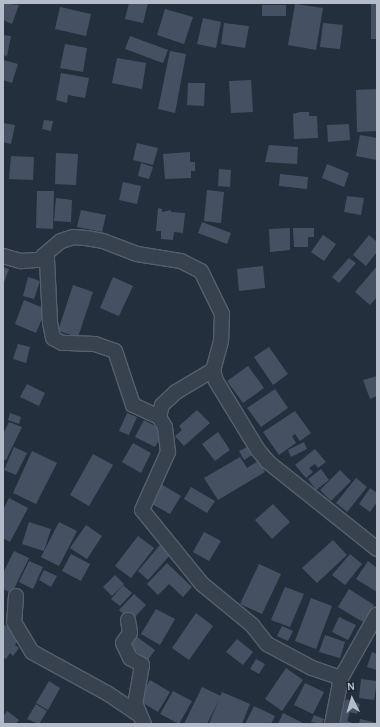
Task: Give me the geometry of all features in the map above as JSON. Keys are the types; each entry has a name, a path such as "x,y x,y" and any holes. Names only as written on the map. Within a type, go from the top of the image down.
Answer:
{"street":[{"path":"341,678 312,668 267,644 252,625 202,584 142,510 168,452 165,427 159,417 132,405 115,351 94,344 62,343 53,338 50,323 47,259 43,256 61,241 73,237 86,238 103,241 137,254 182,261 201,271 222,314 221,340 213,370 220,389 268,462 377,549"},
{"path":"3,256 21,261 47,259"},
{"path":"159,417 162,406 176,392 213,370"},
{"path":"16,596 14,622 32,652 107,693 141,718"},
{"path":"332,724 341,678 377,614"},
{"path":"128,620 130,633 123,643 130,658 142,665 135,703 141,718"}],"building":[{"path":"3,3 19,5 12,24 3,20"},
{"path":"129,3 148,3 143,23 125,19"},
{"path":"371,3 377,3 377,39 371,39"},
{"path":"295,4 323,8 316,50 288,45"},
{"path":"262,5 286,5 286,16 262,16"},
{"path":"60,7 91,14 86,36 55,29"},
{"path":"165,9 193,17 184,44 157,35"},
{"path":"203,18 221,22 216,48 197,44"},
{"path":"224,23 249,26 245,48 221,44"},
{"path":"323,23 343,25 340,49 320,47"},
{"path":"3,35 11,36 7,56 3,55"},
{"path":"130,36 168,50 163,63 125,49"},
{"path":"65,44 87,48 83,72 60,68"},
{"path":"170,51 186,54 175,113 158,109"},
{"path":"117,58 146,63 142,89 112,83"},
{"path":"3,60 18,64 12,83 3,80"},
{"path":"61,73 89,78 85,98 68,95 67,103 56,100"},
{"path":"251,80 253,112 231,113 229,81"},
{"path":"188,83 205,83 204,106 187,105"},
{"path":"377,89 377,131 357,132 356,90"},
{"path":"309,112 309,116 317,116 318,138 294,139 293,114"},
{"path":"44,120 53,121 51,131 42,129"},
{"path":"3,123 15,125 11,144 3,142"},
{"path":"349,124 350,140 328,142 327,125"},
{"path":"360,135 377,138 377,160 356,156"},
{"path":"137,143 158,148 153,165 133,160"},
{"path":"269,145 298,147 297,164 265,162"},
{"path":"190,152 190,162 195,162 195,171 191,171 191,178 165,179 163,154"},
{"path":"56,153 78,154 76,185 55,184"},
{"path":"11,156 34,157 33,180 9,179"},
{"path":"141,163 153,167 149,179 138,176"},
{"path":"327,164 349,173 344,187 322,178"},
{"path":"219,169 231,170 230,187 218,186"},
{"path":"280,174 308,177 307,189 279,186"},
{"path":"123,182 141,186 137,204 119,200"},
{"path":"207,190 224,192 221,223 204,221"},
{"path":"37,191 54,191 53,229 36,228"},
{"path":"347,196 364,198 361,215 344,212"},
{"path":"56,198 72,200 71,222 54,221"},
{"path":"158,208 162,209 162,212 171,210 171,212 185,213 183,233 174,232 173,240 161,239 161,231 156,231"},
{"path":"81,210 106,215 102,232 77,227"},
{"path":"202,222 231,233 227,244 198,233"},
{"path":"290,228 290,250 270,252 269,229"},
{"path":"293,228 314,228 314,237 308,237 308,247 294,247"},
{"path":"323,235 336,244 324,261 311,252"},
{"path":"369,235 377,242 377,252 366,266 353,255"},
{"path":"349,258 356,263 339,283 332,277"},
{"path":"263,266 265,288 239,291 237,269"},
{"path":"377,266 377,297 370,305 355,292"},
{"path":"3,267 9,269 3,285"},
{"path":"28,277 40,281 34,299 23,296"},
{"path":"113,277 133,286 119,316 100,308"},
{"path":"73,285 93,292 78,337 58,331"},
{"path":"24,300 46,309 36,333 15,324"},
{"path":"18,344 30,347 26,363 13,359"},
{"path":"269,347 288,374 273,385 254,357"},
{"path":"248,366 264,388 243,403 227,381"},
{"path":"377,376 377,396 370,399 363,380"},
{"path":"27,384 45,393 39,406 20,397"},
{"path":"275,389 288,408 261,427 247,408"},
{"path":"197,410 210,423 184,446 175,436 182,430 179,426"},
{"path":"295,411 311,433 300,441 295,434 292,436 296,443 279,455 263,432"},
{"path":"10,413 21,417 19,424 8,420"},
{"path":"127,413 137,417 129,435 119,431"},
{"path":"144,420 164,431 155,447 135,437"},
{"path":"9,422 22,427 6,460 3,459 3,434"},
{"path":"218,432 230,450 215,461 202,444"},
{"path":"304,442 307,449 291,457 288,450"},
{"path":"133,443 151,453 141,473 122,462"},
{"path":"14,447 27,453 16,475 4,470"},
{"path":"247,447 252,455 244,460 239,451"},
{"path":"315,449 326,462 318,468 315,464 309,468 313,472 306,478 295,465"},
{"path":"32,451 57,463 36,504 13,493"},
{"path":"93,454 113,465 89,506 70,495"},
{"path":"240,457 247,468 258,461 265,472 218,500 204,478"},
{"path":"321,469 329,480 316,490 308,479"},
{"path":"340,470 351,481 331,501 320,490"},
{"path":"356,478 367,487 347,512 336,503"},
{"path":"161,484 181,496 170,514 150,503"},
{"path":"191,487 215,501 207,513 184,499"},
{"path":"370,488 377,493 377,502 370,512 359,504"},
{"path":"9,498 28,508 10,542 3,538 3,510"},
{"path":"273,504 290,522 272,539 255,520"},
{"path":"29,522 51,529 44,551 22,544"},
{"path":"59,522 77,531 59,566 41,557"},
{"path":"86,525 102,536 87,559 70,548"},
{"path":"204,532 221,541 209,561 193,552"},
{"path":"138,536 154,548 131,578 115,566"},
{"path":"333,540 347,555 317,583 302,568"},
{"path":"160,545 171,554 148,580 138,571"},
{"path":"14,551 29,558 12,593 3,589 3,573"},
{"path":"71,554 90,564 81,581 62,571"},
{"path":"350,554 362,564 345,585 332,575"},
{"path":"29,561 43,567 33,589 19,582"},
{"path":"368,561 377,568 377,592 356,579"},
{"path":"167,563 192,587 183,597 169,584 158,595 147,584"},
{"path":"259,564 281,574 262,614 240,604"},
{"path":"44,570 57,576 51,587 39,580"},
{"path":"115,575 124,584 112,596 103,587"},
{"path":"123,585 132,593 120,606 111,599"},
{"path":"285,587 304,594 290,627 271,620"},
{"path":"349,589 374,605 363,622 338,607"},
{"path":"134,594 146,605 131,621 119,610"},
{"path":"311,598 332,606 316,649 295,641"},
{"path":"156,609 175,619 160,645 141,634"},
{"path":"196,613 213,626 189,660 172,648"},
{"path":"339,617 356,625 348,640 332,632"},
{"path":"3,624 21,636 15,645 19,648 13,656 10,653 6,659 3,657"},
{"path":"282,626 293,631 288,641 277,636"},
{"path":"133,634 155,650 148,660 126,644"},
{"path":"325,635 345,642 340,658 319,652"},
{"path":"237,639 253,652 243,665 226,652"},
{"path":"372,652 377,654 377,670 367,667"},
{"path":"256,659 265,664 259,674 250,669"},
{"path":"286,668 303,680 282,711 265,699"},
{"path":"361,679 377,681 374,700 359,698"},
{"path":"150,680 170,692 158,712 138,700"},
{"path":"49,681 60,688 48,710 36,703"},
{"path":"305,683 324,692 313,714 294,705"},
{"path":"202,687 221,696 207,724 184,724"},
{"path":"173,691 192,701 179,724 160,714"},
{"path":"222,692 250,704 242,724 209,724"},
{"path":"346,699 360,704 357,714 350,712 347,721 355,724 338,724"},
{"path":"36,704 47,711 39,724 27,719"},
{"path":"254,706 275,716 271,724 245,724"},
{"path":"7,711 19,720 16,724 3,724 3,717"},
{"path":"283,713 303,723 278,724"},
{"path":"314,715 324,719 322,724 311,722"},
{"path":"360,719 377,723 377,724 359,724"}]}
